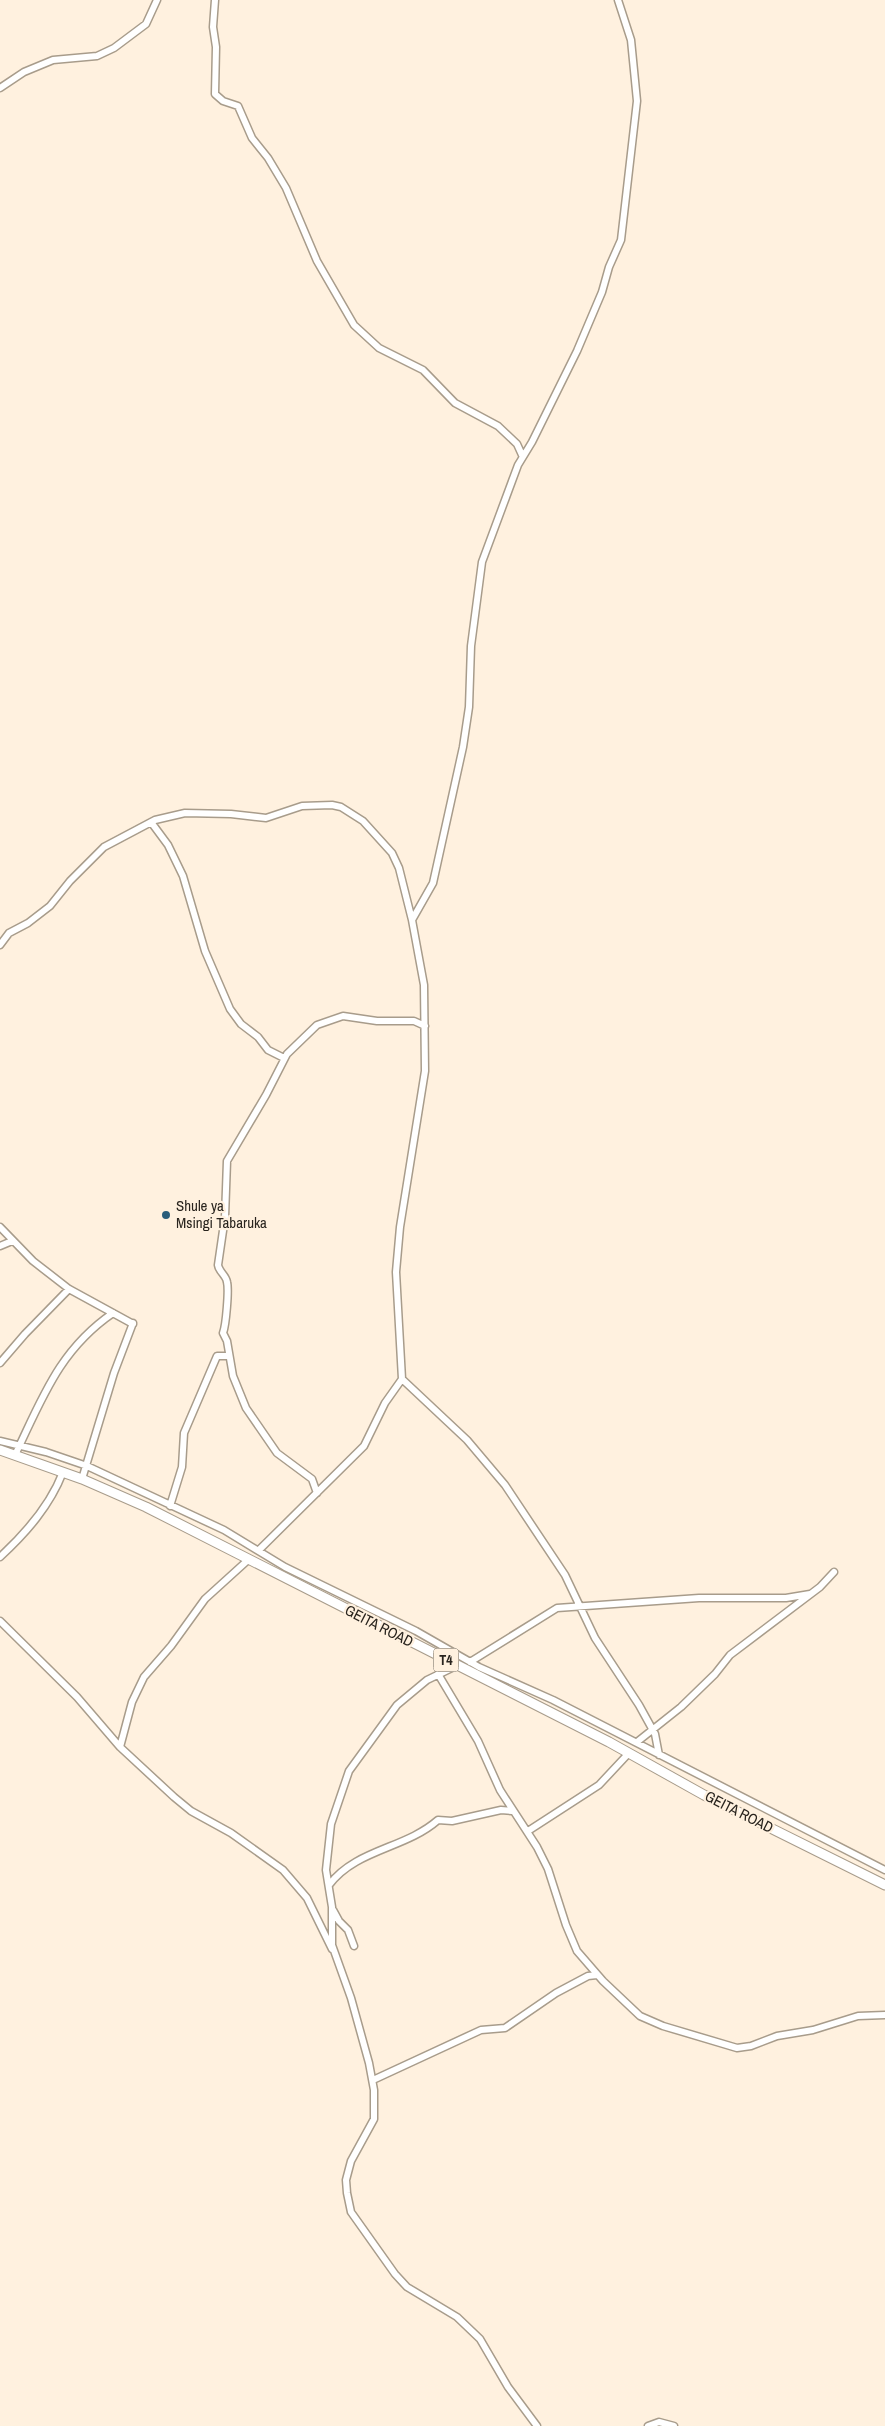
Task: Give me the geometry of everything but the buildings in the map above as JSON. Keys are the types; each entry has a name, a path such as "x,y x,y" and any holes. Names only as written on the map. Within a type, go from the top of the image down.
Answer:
{"highway":[{"name":"GEITA ROAD","path":"0,1450 82,1479 146,1507 628,1754 704,1795 885,1885"}],"street":[{"path":"0,88 24,72 53,60 99,56 114,48 146,24 157,0"},
{"path":"215,0 213,27 216,47 216,94 223,101 238,106 252,138 268,158 286,188 313,252 349,318 364,336 379,348 423,370 456,403 498,426 517,444 522,455"},
{"path":"412,920 433,883 463,747 469,707 472,637 482,562 522,455 532,442 577,351 600,298 609,267 621,240 637,101 631,40 618,0"},
{"path":"0,945 9,933 28,923 50,906 70,881 100,850 151,822 175,814 194,812 266,818 302,806 337,806 363,821 391,850 399,868 412,920 423,978 425,1026 424,1081 402,1214 396,1272 402,1379 385,1402 364,1446 258,1550"},
{"path":"151,822 168,845 183,876 205,951 230,1009 241,1024 258,1037 268,1050 284,1058"},
{"path":"317,1493 312,1479 280,1456 251,1416 234,1376 227,1341 223,1333 228,1283 219,1270 218,1265 225,1217 226,1160 266,1095 284,1058 300,1039 318,1025 343,1016 377,1021 414,1021 425,1026"},
{"path":"0,1226 12,1241 33,1261 69,1289 133,1323 106,1395 82,1479"},
{"path":"0,1246 12,1241"},
{"path":"0,1363 69,1289"},
{"path":"15,1455 34,1412 67,1354 96,1324 113,1313"},
{"path":"170,1506 182,1467 184,1433 218,1356 229,1356"},
{"path":"402,1379 467,1440 501,1480 564,1575 598,1643 634,1695 653,1730 659,1755"},
{"path":"0,1441 20,1445 87,1466 229,1532 285,1566 416,1631 470,1662 637,1742 885,1870"},
{"path":"0,1557 43,1510 58,1487 64,1472"},
{"path":"120,1747 132,1702 144,1676 171,1646 205,1599 248,1560"},
{"path":"637,1742 681,1708 715,1674 730,1655 810,1594 834,1572"},
{"path":"470,1662 557,1608 699,1598 786,1598 810,1594"},
{"path":"0,1621 77,1697 120,1747 191,1810 231,1833 283,1870 307,1898 334,1952 346,1982 373,2080 374,2119 354,2153 346,2180 351,2212 362,2224 384,2260 407,2287 457,2318 480,2339 508,2387 537,2426"},
{"path":"334,1952 332,1907 326,1852 331,1824 349,1771 405,1697 438,1674 456,1666"},
{"path":"438,1674 478,1741 493,1777 512,1811 528,1832 548,1868 566,1925 577,1951 596,1975 631,2008 649,2021 733,2048 750,2046 766,2039 813,2030 858,2016 885,2015"},
{"path":"528,1832 599,1785 628,1754"},
{"path":"329,1884 350,1864 406,1842 425,1832 438,1820 452,1820 500,1810 512,1811"},
{"path":"332,1907 339,1921 348,1930 354,1946"},
{"path":"373,2080 481,2030 505,2028 556,1993 588,1976 596,1975"},
{"path":"648,2426 659,2422 674,2426"}],"place":[{"name":"Shule ya Msingi Tabaruka","path":"166,1215"}]}
